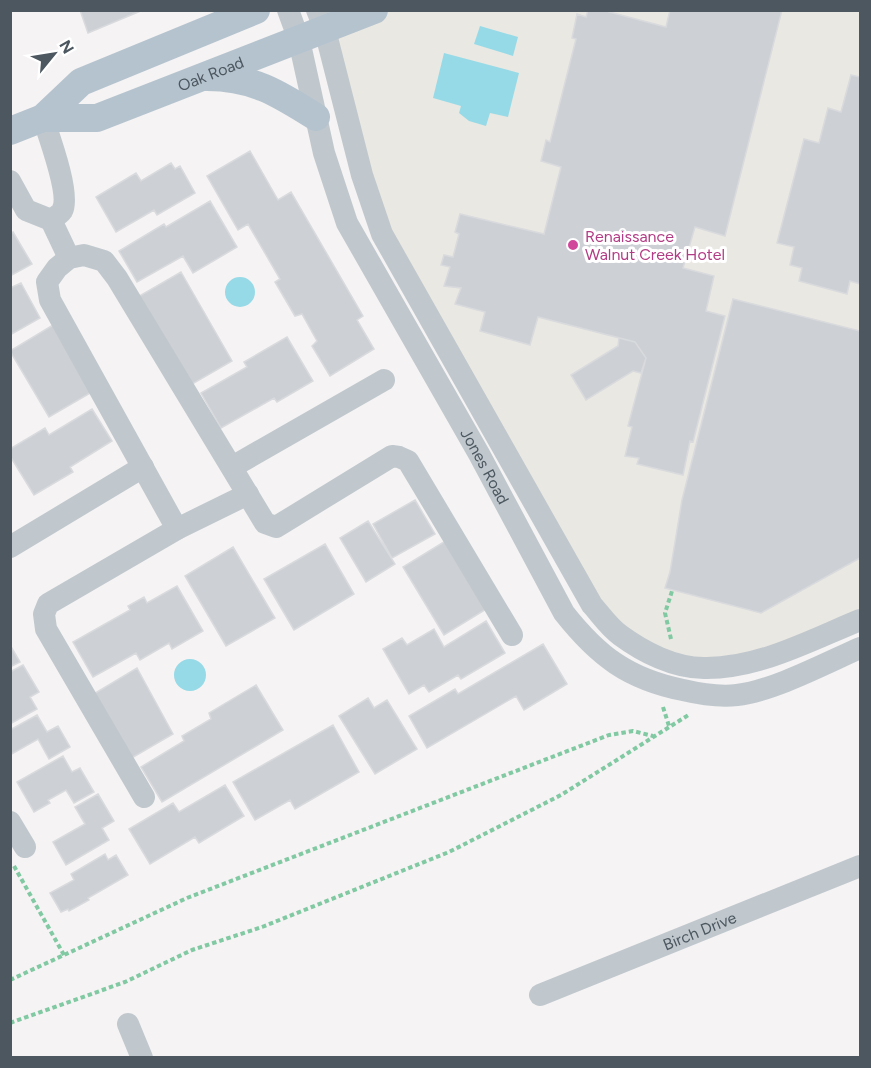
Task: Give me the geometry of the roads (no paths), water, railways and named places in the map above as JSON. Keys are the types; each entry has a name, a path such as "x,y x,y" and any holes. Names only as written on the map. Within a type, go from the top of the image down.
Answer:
{"main road":[{"name":"Oak Road","path":"44,118 81,82 256,10"},
{"name":"Oak Road","path":"10,131 44,118 97,118 299,40 321,20 374,10"},
{"path":"201,77 228,77 266,88 316,117"}],"street":[{"name":"Jones Road","path":"288,10 299,40 324,153 347,223 479,454 564,613 580,633 602,655 635,676 662,686 699,694 737,695 774,685 861,648"},
{"name":"Jones Road","path":"321,20 362,175 382,234 592,605 618,634 667,661 702,669 742,665 782,652 861,620"},
{"path":"44,118 65,199 62,212 51,220"},
{"path":"10,181 26,210 51,220 69,258"},
{"path":"177,529 50,300 47,282 57,268 69,258 84,255 104,261 117,278 265,523 276,527 392,456 408,461 512,635"},
{"path":"232,467 384,380"},
{"path":"479,454 502,471 518,475"},
{"path":"10,547 142,467"},
{"path":"144,797 46,629 44,614 48,604 177,529 248,494"},
{"path":"10,822 18,854"},
{"name":"Birch Drive","path":"540,995 861,866"},
{"path":"128,1024 142,1058"}],"water":[{"path":"480,26 518,37 513,56 474,44"},
{"path":"444,53 519,73 508,117 490,113 486,126 469,121 459,113 461,106 433,98"},
{"path":"240,277 251,281 255,292 251,303 240,307 229,303 225,292 229,281"},
{"path":"190,659 201,664 206,675 201,686 190,691 179,686 174,675 179,664"}],"place":[{"name":"Renaissance Walnut Creek Hotel","path":"573,245"}]}
